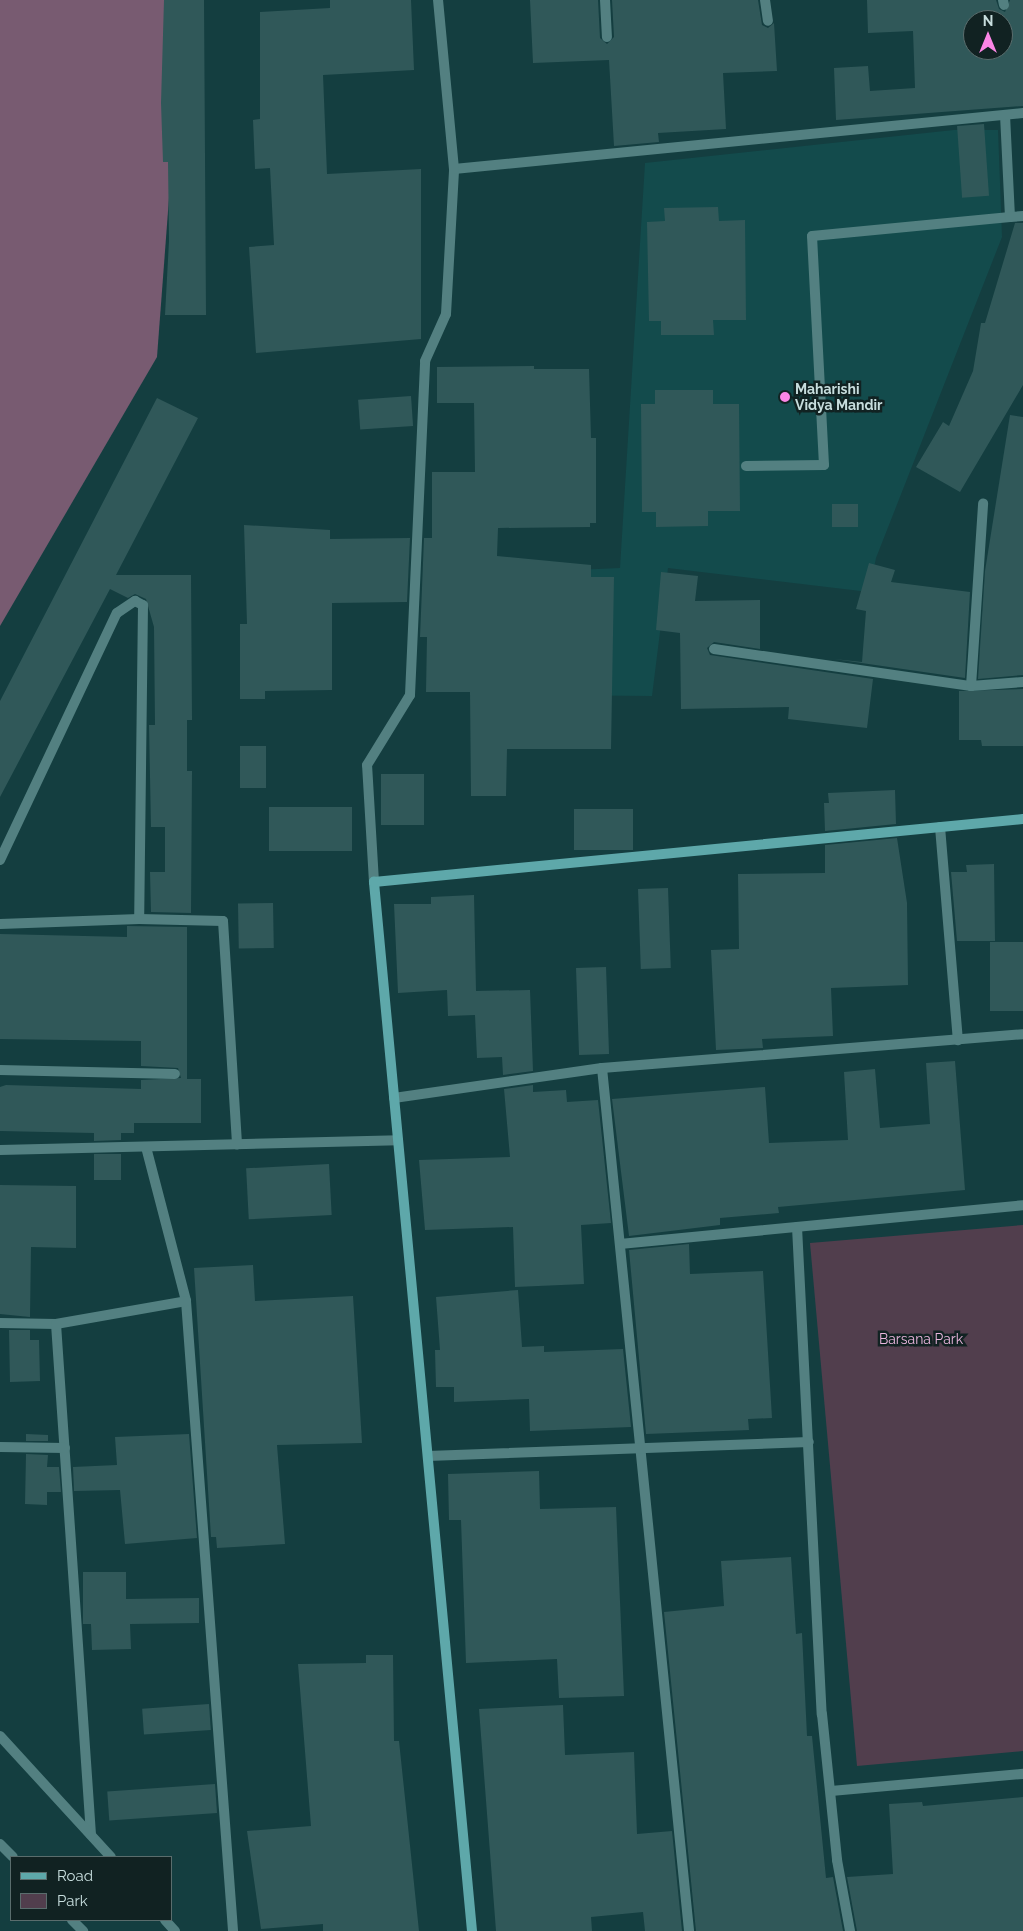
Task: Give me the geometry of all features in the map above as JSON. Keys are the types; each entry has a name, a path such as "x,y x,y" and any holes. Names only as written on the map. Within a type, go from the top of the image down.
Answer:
{"street":[{"path":"438,0 454,169 446,314 425,361 410,694 367,765 374,882 472,1931"},
{"path":"605,0 607,37"},
{"path":"766,0 768,21"},
{"path":"454,169 1023,113"},
{"path":"1005,116 1010,217"},
{"path":"746,466 824,465 812,236 1023,216"},
{"path":"971,686 983,503"},
{"path":"0,860 118,612 134,601 143,605 139,919"},
{"path":"714,649 971,686 1023,682"},
{"path":"374,882 1023,819"},
{"path":"940,828 958,1040"},
{"path":"0,924 139,919 223,921 237,1145"},
{"path":"394,1098 602,1068 1023,1034"},
{"path":"602,1068 689,1931"},
{"path":"0,1070 175,1074"},
{"path":"0,1150 398,1140"},
{"path":"146,1147 186,1301 233,1931"},
{"path":"620,1244 1023,1204"},
{"path":"797,1227 822,1714 850,1931"},
{"path":"0,1323 56,1324 186,1301"},
{"path":"56,1324 92,1835"},
{"path":"428,1456 809,1442"},
{"path":"0,1447 65,1448"},
{"path":"0,1736 110,1856"},
{"path":"831,1791 1023,1774"},
{"path":"0,1844 12,1856"},
{"path":"73,1921 83,1931"},
{"path":"166,1921 175,1931"}],"shaded area":[{"path":"0,0 184,0 157,357 0,626"},
{"name":"Maharishi Vidya Mandir","path":"954,130 998,130 1002,237 876,558 869,592 668,568 652,696 546,695 553,571 620,568 645,163"}],"green space":[{"name":"Barsana Park","path":"1023,1225 1023,1751 857,1766 810,1243"}],"building":[{"path":"164,0 204,0 206,315 165,315 169,241 168,162 163,162 161,103"},
{"path":"330,0 411,0 414,70 323,75 327,174 421,169 421,339 256,353 249,247 274,245 270,168 255,169 253,120 260,119 260,12 330,8"},
{"path":"530,0 598,0 600,38 607,44 614,37 612,0 758,0 762,25 768,28 774,23 777,71 723,73 726,129 658,133 659,142 614,146 609,60 533,63"},
{"path":"867,0 996,0 1001,10 963,10 963,60 1013,60 1013,10 1006,10 1010,0 1023,0 1023,106 836,120 834,68 868,66 870,91 915,88 913,31 868,33"},
{"path":"984,124 989,196 962,198 957,126"},
{"path":"718,207 719,221 745,220 746,320 713,320 714,335 661,335 661,321 649,321 647,222 665,221 664,208"},
{"path":"1015,223 1023,223 1023,385 960,492 916,467 943,422 949,426 973,371 981,323 985,323"},
{"path":"534,366 534,369 589,369 591,438 596,438 596,523 590,523 590,527 498,528 497,556 591,565 591,577 614,577 611,749 507,749 506,796 471,796 470,692 426,692 427,637 420,637 424,538 432,538 432,472 475,472 474,403 437,403 437,367"},
{"path":"655,390 713,390 713,404 739,404 740,511 708,511 708,526 656,527 656,512 642,512 641,404 655,404"},
{"path":"411,396 413,426 360,430 358,400"},
{"path":"157,398 198,418 116,575 191,575 192,720 187,720 187,771 192,771 191,913 151,912 150,872 165,872 165,827 151,827 149,725 155,725 154,627 146,599 135,594 128,598 110,589 0,797 0,701"},
{"path":"1010,415 1023,417 1023,675 978,679 985,571"},
{"path":"832,504 858,504 858,527 832,527"},
{"path":"244,525 330,530 330,539 410,538 407,602 332,603 332,690 265,691 265,699 240,699 240,624 247,624"},
{"path":"869,563 895,570 891,582 970,592 965,678 834,659 862,662 866,611 856,609"},
{"path":"661,572 698,576 695,601 760,600 760,649 714,642 707,648 710,655 873,679 867,728 788,719 789,707 681,709 680,633 656,630"},
{"path":"1023,689 1023,746 982,746 981,740 959,740 959,691"},
{"path":"240,746 266,746 266,788 240,788"},
{"path":"381,774 424,774 424,825 381,825"},
{"path":"895,790 896,824 825,831 824,803 829,803 828,793"},
{"path":"269,807 352,807 352,851 269,851"},
{"path":"574,809 633,809 633,850 574,850"},
{"path":"897,838 907,903 908,985 831,988 833,1036 762,1039 763,1048 716,1050 711,950 739,949 738,874 825,873 825,845"},
{"path":"994,864 995,941 957,941 951,872 967,872 966,865"},
{"path":"668,888 671,968 641,969 638,889"},
{"path":"474,895 476,991 530,990 533,1071 503,1075 502,1057 477,1058 475,1015 448,1016 447,990 398,993 394,904 431,904 431,897"},
{"path":"273,903 274,948 239,949 238,904"},
{"path":"127,926 187,927 187,1079 201,1079 201,1123 134,1123 134,1133 121,1133 121,1140 94,1141 94,1133 0,1131 0,1087 6,1085 141,1089 141,1080 181,1078 178,1068 141,1066 141,1041 0,1039 0,934 127,937"},
{"path":"990,942 1023,942 1023,1011 990,1011"},
{"path":"606,967 609,1054 579,1055 576,968"},
{"path":"955,1061 965,1190 778,1207 779,1213 720,1218 720,1225 629,1236 612,1099 765,1087 769,1143 848,1140 844,1072 875,1069 880,1128 930,1124 926,1063"},
{"path":"533,1085 533,1092 566,1090 567,1102 598,1100 611,1223 581,1225 584,1284 515,1287 513,1227 425,1230 419,1160 510,1157 504,1089"},
{"path":"94,1154 121,1154 121,1180 94,1180"},
{"path":"329,1164 332,1215 249,1219 246,1168"},
{"path":"0,1185 76,1186 76,1248 31,1247 30,1317 0,1314"},
{"path":"689,1244 690,1274 763,1271 772,1418 748,1419 749,1430 646,1434 629,1250"},
{"path":"253,1265 255,1301 353,1296 362,1443 277,1445 285,1544 217,1548 216,1537 211,1537 194,1268"},
{"path":"518,1290 522,1347 544,1346 544,1352 623,1349 631,1427 530,1431 529,1399 454,1402 454,1387 436,1387 435,1350 440,1350 436,1297"},
{"path":"9,1330 30,1330 30,1340 39,1340 40,1381 10,1382"},
{"path":"26,1434 48,1435 48,1441 26,1441"},
{"path":"189,1434 197,1538 125,1544 120,1490 74,1491 73,1467 117,1465 115,1437"},
{"path":"26,1454 48,1455 47,1467 59,1467 61,1492 47,1492 47,1505 25,1504"},
{"path":"539,1471 540,1509 616,1507 624,1696 559,1698 557,1659 466,1663 461,1520 449,1520 448,1474"},
{"path":"791,1557 796,1634 802,1633 807,1736 812,1736 826,1878 833,1877 843,1931 696,1931 664,1612 724,1606 721,1561"},
{"path":"83,1572 126,1572 126,1599 199,1598 199,1623 130,1624 131,1649 92,1650 91,1624 83,1624"},
{"path":"366,1655 393,1655 394,1741 399,1741 419,1931 323,1931 323,1924 261,1929 247,1831 311,1826 298,1664 366,1663"},
{"path":"209,1704 211,1730 144,1735 142,1709"},
{"path":"563,1705 565,1755 634,1752 637,1834 672,1831 682,1931 645,1931 643,1912 591,1917 592,1931 496,1931 479,1709"},
{"path":"215,1784 217,1813 109,1820 107,1792"},
{"path":"1023,1797 1023,1931 857,1931 847,1877 893,1874 889,1804 922,1802 923,1806"}],"place":[{"name":"Maharishi Vidya Mandir","path":"785,397"}]}
